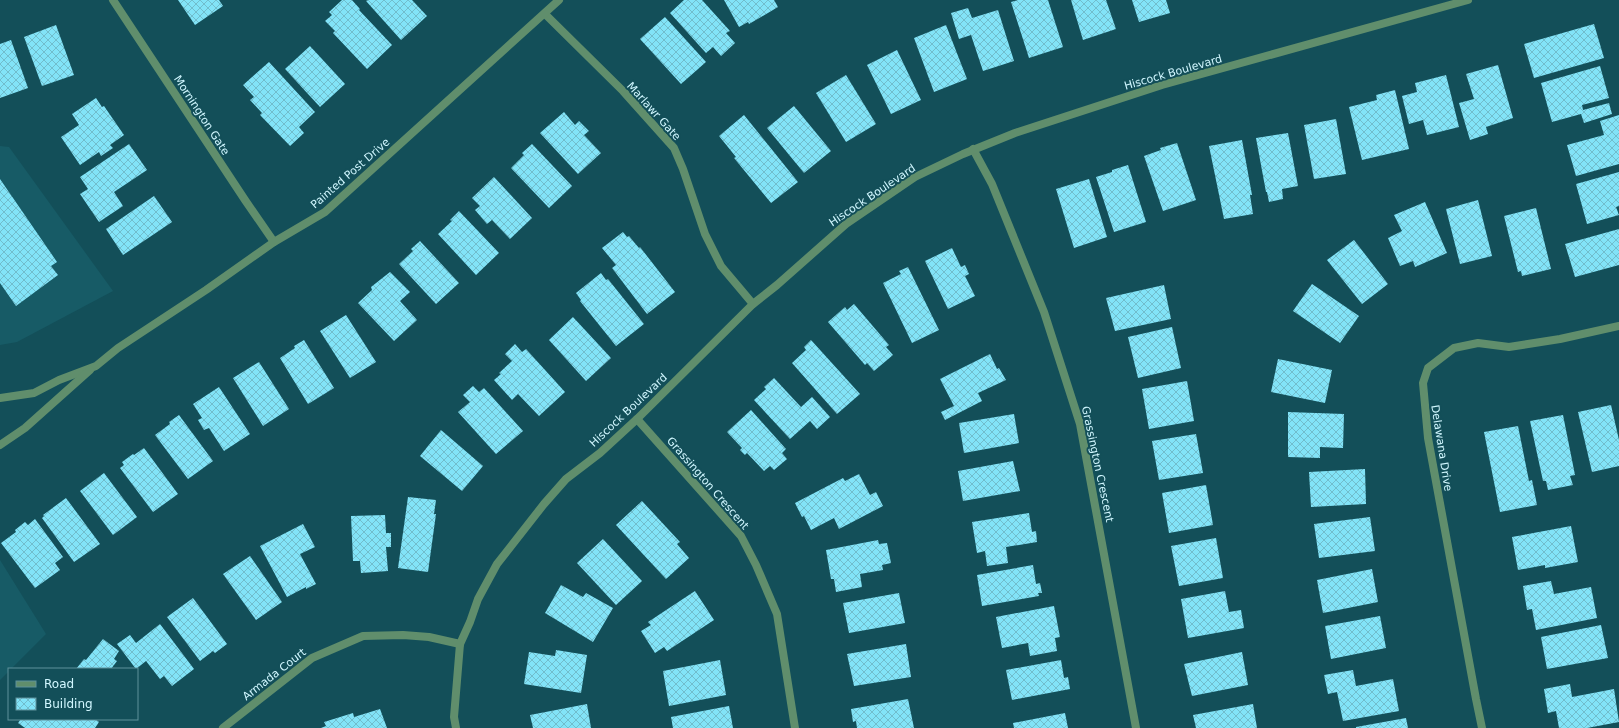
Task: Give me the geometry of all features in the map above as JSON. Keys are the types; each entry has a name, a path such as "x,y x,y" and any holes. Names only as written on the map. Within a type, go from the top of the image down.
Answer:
{"street":[{"name":"Mornington Gate","path":"113,0 274,242"},
{"name":"Painted Post Drive","path":"0,445 25,428 118,348 212,287 274,242 325,212 559,0"},
{"name":"Hiscock Boulevard","path":"456,728 454,717 460,644 478,599 497,564 544,504 566,479 600,453 637,419 753,304 777,285 846,224 915,177 973,150 1015,133 1162,85 1468,0"},
{"name":"Marlawr Gate","path":"545,14 623,91 674,148 683,169 705,234 721,266 753,304"},
{"name":"Grassington Crescent","path":"973,150 992,184 1044,312 1080,424 1136,728"},
{"name":"Delawana Drive","path":"1482,728 1428,438 1423,383 1428,368 1454,348 1478,343 1509,347 1560,339 1619,326"},
{"name":"Painted Post Drive","path":"0,398 34,393 59,380 96,366"},
{"name":"Grassington Crescent","path":"637,419 741,536 777,614 795,728"},
{"name":"Armada Court","path":"223,728 312,658 364,636 403,635 429,637 460,644"}],"shaded area":[{"path":"0,146 9,147 113,291 17,342 0,345"},
{"path":"0,560 46,634 12,668 8,668 8,672 0,680"}],"building":[{"path":"178,0 219,0 223,6 195,25"},
{"path":"342,0 352,0 360,9 359,10 392,45 367,69 333,33 335,31 325,21 332,15 329,12"},
{"path":"412,0 427,16 401,40 366,1"},
{"path":"684,0 702,0 730,31 726,33 735,43 721,56 713,47 706,53 670,13"},
{"path":"724,0 774,0 778,7 749,24 748,22 739,27"},
{"path":"1018,0 1048,0 1063,47 1029,58 1011,2"},
{"path":"1071,0 1106,0 1116,29 1083,40"},
{"path":"1132,0 1166,0 1170,13 1139,22"},
{"path":"968,8 972,18 998,10 1014,61 983,71 971,35 959,39 951,13"},
{"path":"665,17 706,62 681,84 640,39"},
{"path":"1594,24 1604,58 1534,78 1524,44"},
{"path":"56,25 74,75 42,86 24,37"},
{"path":"946,25 967,79 934,92 914,38"},
{"path":"11,40 28,88 0,98 0,44"},
{"path":"310,46 345,84 320,107 285,69"},
{"path":"897,50 921,100 891,114 867,65"},
{"path":"269,62 315,112 299,127 304,133 290,146 260,115 262,113 250,100 254,97 243,85"},
{"path":"1498,65 1513,118 1486,127 1488,134 1470,140 1459,103 1474,99 1466,74"},
{"path":"1600,66 1609,98 1582,105 1583,110 1609,103 1612,114 1584,123 1581,114 1552,122 1541,83"},
{"path":"846,75 876,124 846,142 816,93"},
{"path":"1446,75 1459,127 1427,135 1423,120 1409,124 1402,96 1417,92 1415,83"},
{"path":"1395,90 1409,149 1362,160 1349,107 1377,100 1376,95"},
{"path":"96,98 102,107 104,106 124,135 110,145 113,148 101,156 99,152 80,165 61,137 79,125 72,114"},
{"path":"794,106 831,151 804,173 767,128"},
{"path":"564,112 575,125 579,121 589,131 584,135 601,153 578,174 540,133"},
{"path":"744,115 798,182 771,203 734,158 736,157 719,136"},
{"path":"1619,115 1619,164 1576,176 1567,145 1604,135 1600,121"},
{"path":"1336,119 1346,174 1314,179 1304,125"},
{"path":"1288,133 1298,186 1282,189 1283,199 1269,202 1256,138"},
{"path":"1242,140 1252,195 1250,195 1253,214 1224,219 1209,146"},
{"path":"1177,143 1196,200 1163,211 1144,156 1161,150 1160,148"},
{"path":"129,144 147,170 114,192 123,206 99,222 80,194 88,189 80,177"},
{"path":"532,144 572,186 549,208 511,168 524,155 522,153"},
{"path":"1128,165 1146,222 1114,232 1096,177"},
{"path":"1619,172 1619,206 1616,207 1619,215 1587,224 1576,184"},
{"path":"494,177 532,218 510,239 492,220 487,224 475,210 480,206 472,198"},
{"path":"0,179 57,262 51,266 58,275 16,306 0,283"},
{"path":"1089,179 1107,237 1074,248 1056,189"},
{"path":"154,196 172,222 123,255 106,229"},
{"path":"1478,200 1492,256 1460,264 1446,209"},
{"path":"1425,202 1447,253 1415,267 1413,261 1400,266 1388,238 1402,231 1394,215"},
{"path":"1536,208 1551,269 1522,276 1521,271 1518,272 1504,216"},
{"path":"459,211 499,253 476,275 438,234 452,221 450,220"},
{"path":"1619,229 1619,265 1575,277 1565,244"},
{"path":"623,232 627,237 629,236 639,248 640,247 675,292 647,314 612,268 616,265 602,248"},
{"path":"1354,240 1388,284 1362,304 1327,260"},
{"path":"420,241 459,283 436,304 399,264 413,251 411,249"},
{"path":"952,248 961,267 965,265 969,274 965,276 975,296 948,309 925,261"},
{"path":"908,267 939,330 912,343 883,283 901,274 899,271"},
{"path":"390,272 410,292 400,301 417,320 394,341 358,303 372,290 371,287"},
{"path":"601,273 606,280 608,279 644,324 616,346 580,301 581,300 576,293"},
{"path":"1312,284 1359,316 1340,343 1293,311"},
{"path":"1164,285 1171,319 1115,331 1106,298"},
{"path":"854,304 889,345 886,347 893,355 874,371 867,363 865,365 828,322 845,307 847,310"},
{"path":"346,315 376,362 350,378 320,331"},
{"path":"573,317 611,358 586,381 549,340"},
{"path":"1172,327 1181,368 1138,378 1128,337"},
{"path":"304,340 334,388 308,404 280,358"},
{"path":"811,340 860,394 837,414 792,363 806,350 804,347"},
{"path":"515,344 522,352 526,349 565,392 539,416 518,394 512,400 494,380 512,361 505,354"},
{"path":"990,354 997,369 999,368 1006,380 978,393 982,401 945,420 941,412 954,406 940,379"},
{"path":"1278,359 1332,370 1325,403 1271,392"},
{"path":"259,362 289,409 263,426 233,378"},
{"path":"774,378 801,407 812,397 830,417 817,429 810,421 790,439 754,400 766,389 764,387"},
{"path":"1187,381 1194,421 1149,429 1142,389"},
{"path":"473,386 479,392 484,388 523,431 496,454 458,412 470,402 463,395"},
{"path":"219,387 250,434 224,451 209,428 204,430 198,420 202,418 193,404"},
{"path":"1611,405 1619,440 1619,466 1592,472 1578,412"},
{"path":"751,410 786,449 782,453 787,459 774,470 770,466 764,471 747,453 745,455 740,450 742,448 727,432"},
{"path":"1288,412 1344,414 1343,448 1320,447 1320,458 1288,457"},
{"path":"1014,414 1019,443 964,453 959,423"},
{"path":"179,415 213,461 188,479 155,435"},
{"path":"1563,415 1575,475 1570,476 1573,485 1548,490 1546,481 1543,481 1530,421"},
{"path":"1518,426 1529,481 1532,480 1537,505 1500,512 1484,432"},
{"path":"441,430 483,466 462,491 420,456"},
{"path":"1196,434 1203,473 1159,480 1152,441"},
{"path":"144,448 178,494 153,512 120,468 124,465 122,462"},
{"path":"1013,461 1020,491 963,501 958,471"},
{"path":"1365,469 1366,504 1311,507 1309,472"},
{"path":"104,473 137,517 113,535 80,491"},
{"path":"859,474 870,495 876,492 883,506 839,529 834,518 811,530 795,503 843,478 845,481"},
{"path":"1206,485 1213,525 1169,533 1162,493"},
{"path":"408,497 436,500 434,514 436,514 428,572 398,568"},
{"path":"66,498 100,544 74,562 42,518 44,516 43,515"},
{"path":"642,501 680,542 677,544 689,558 666,579 616,525"},
{"path":"1029,513 1032,532 1036,531 1037,542 1006,547 1008,563 987,566 985,551 977,553 972,522"},
{"path":"385,515 386,533 391,533 391,547 386,547 388,571 361,573 360,561 353,561 351,516"},
{"path":"1370,517 1375,551 1319,558 1314,524"},
{"path":"35,519 63,557 55,563 60,570 35,588 1,543 16,532 15,530 25,522 28,525"},
{"path":"303,524 315,547 300,554 316,584 306,589 306,587 287,597 260,546"},
{"path":"1571,526 1578,562 1545,568 1545,565 1518,570 1512,537"},
{"path":"1216,538 1223,578 1179,586 1171,546"},
{"path":"603,539 642,581 616,605 577,563"},
{"path":"878,540 879,544 887,543 891,563 882,565 883,570 860,574 862,587 836,592 834,579 831,579 826,550"},
{"path":"250,556 282,602 256,620 223,574"},
{"path":"1033,565 1036,584 1040,583 1042,593 1038,593 1039,596 982,606 977,575"},
{"path":"1372,569 1378,602 1323,613 1317,580"},
{"path":"1551,581 1554,594 1591,587 1597,618 1536,630 1532,609 1527,610 1523,586"},
{"path":"561,585 583,597 586,593 613,608 593,642 545,613"},
{"path":"695,591 714,620 667,651 664,647 655,653 641,631 651,625 648,622"},
{"path":"1225,591 1229,612 1241,610 1244,628 1188,638 1181,599"},
{"path":"899,593 905,623 849,633 843,603"},
{"path":"193,598 227,644 215,653 213,651 200,661 167,617"},
{"path":"1054,606 1060,637 1055,638 1057,651 1030,656 1028,643 1002,648 996,617"},
{"path":"1380,616 1386,648 1331,659 1325,626"},
{"path":"160,624 194,669 172,686 164,676 160,679 146,661 135,668 117,644 130,635 136,643"},
{"path":"1601,625 1608,658 1547,669 1541,637"},
{"path":"103,639 119,651 114,659 117,661 112,668 77,668 84,659 86,660"},
{"path":"906,644 911,677 854,686 847,654"},
{"path":"556,650 587,655 581,693 524,684 529,652 555,656"},
{"path":"1242,652 1248,685 1192,696 1184,664"},
{"path":"720,660 726,695 669,706 663,671"},
{"path":"1061,660 1064,678 1068,677 1070,689 1012,700 1006,670"},
{"path":"1353,670 1356,686 1393,679 1399,711 1343,721 1337,692 1328,694 1324,675"},
{"path":"1570,684 1572,697 1614,689 1619,722 1587,728 1559,728 1556,711 1548,713 1544,689"},
{"path":"908,699 914,728 857,728 856,721 853,722 851,709"},
{"path":"587,704 591,728 533,728 530,715"},
{"path":"1253,704 1257,728 1196,728 1193,715"},
{"path":"729,706 733,728 673,728 671,717"},
{"path":"380,709 387,728 321,728 326,726 324,722 353,713 354,717"},
{"path":"1065,713 1068,728 1014,728 1013,723"},
{"path":"1406,718 1408,728 1356,728 1356,727"},
{"path":"20,720 96,720 99,722 95,728 25,728 18,723"}]}
